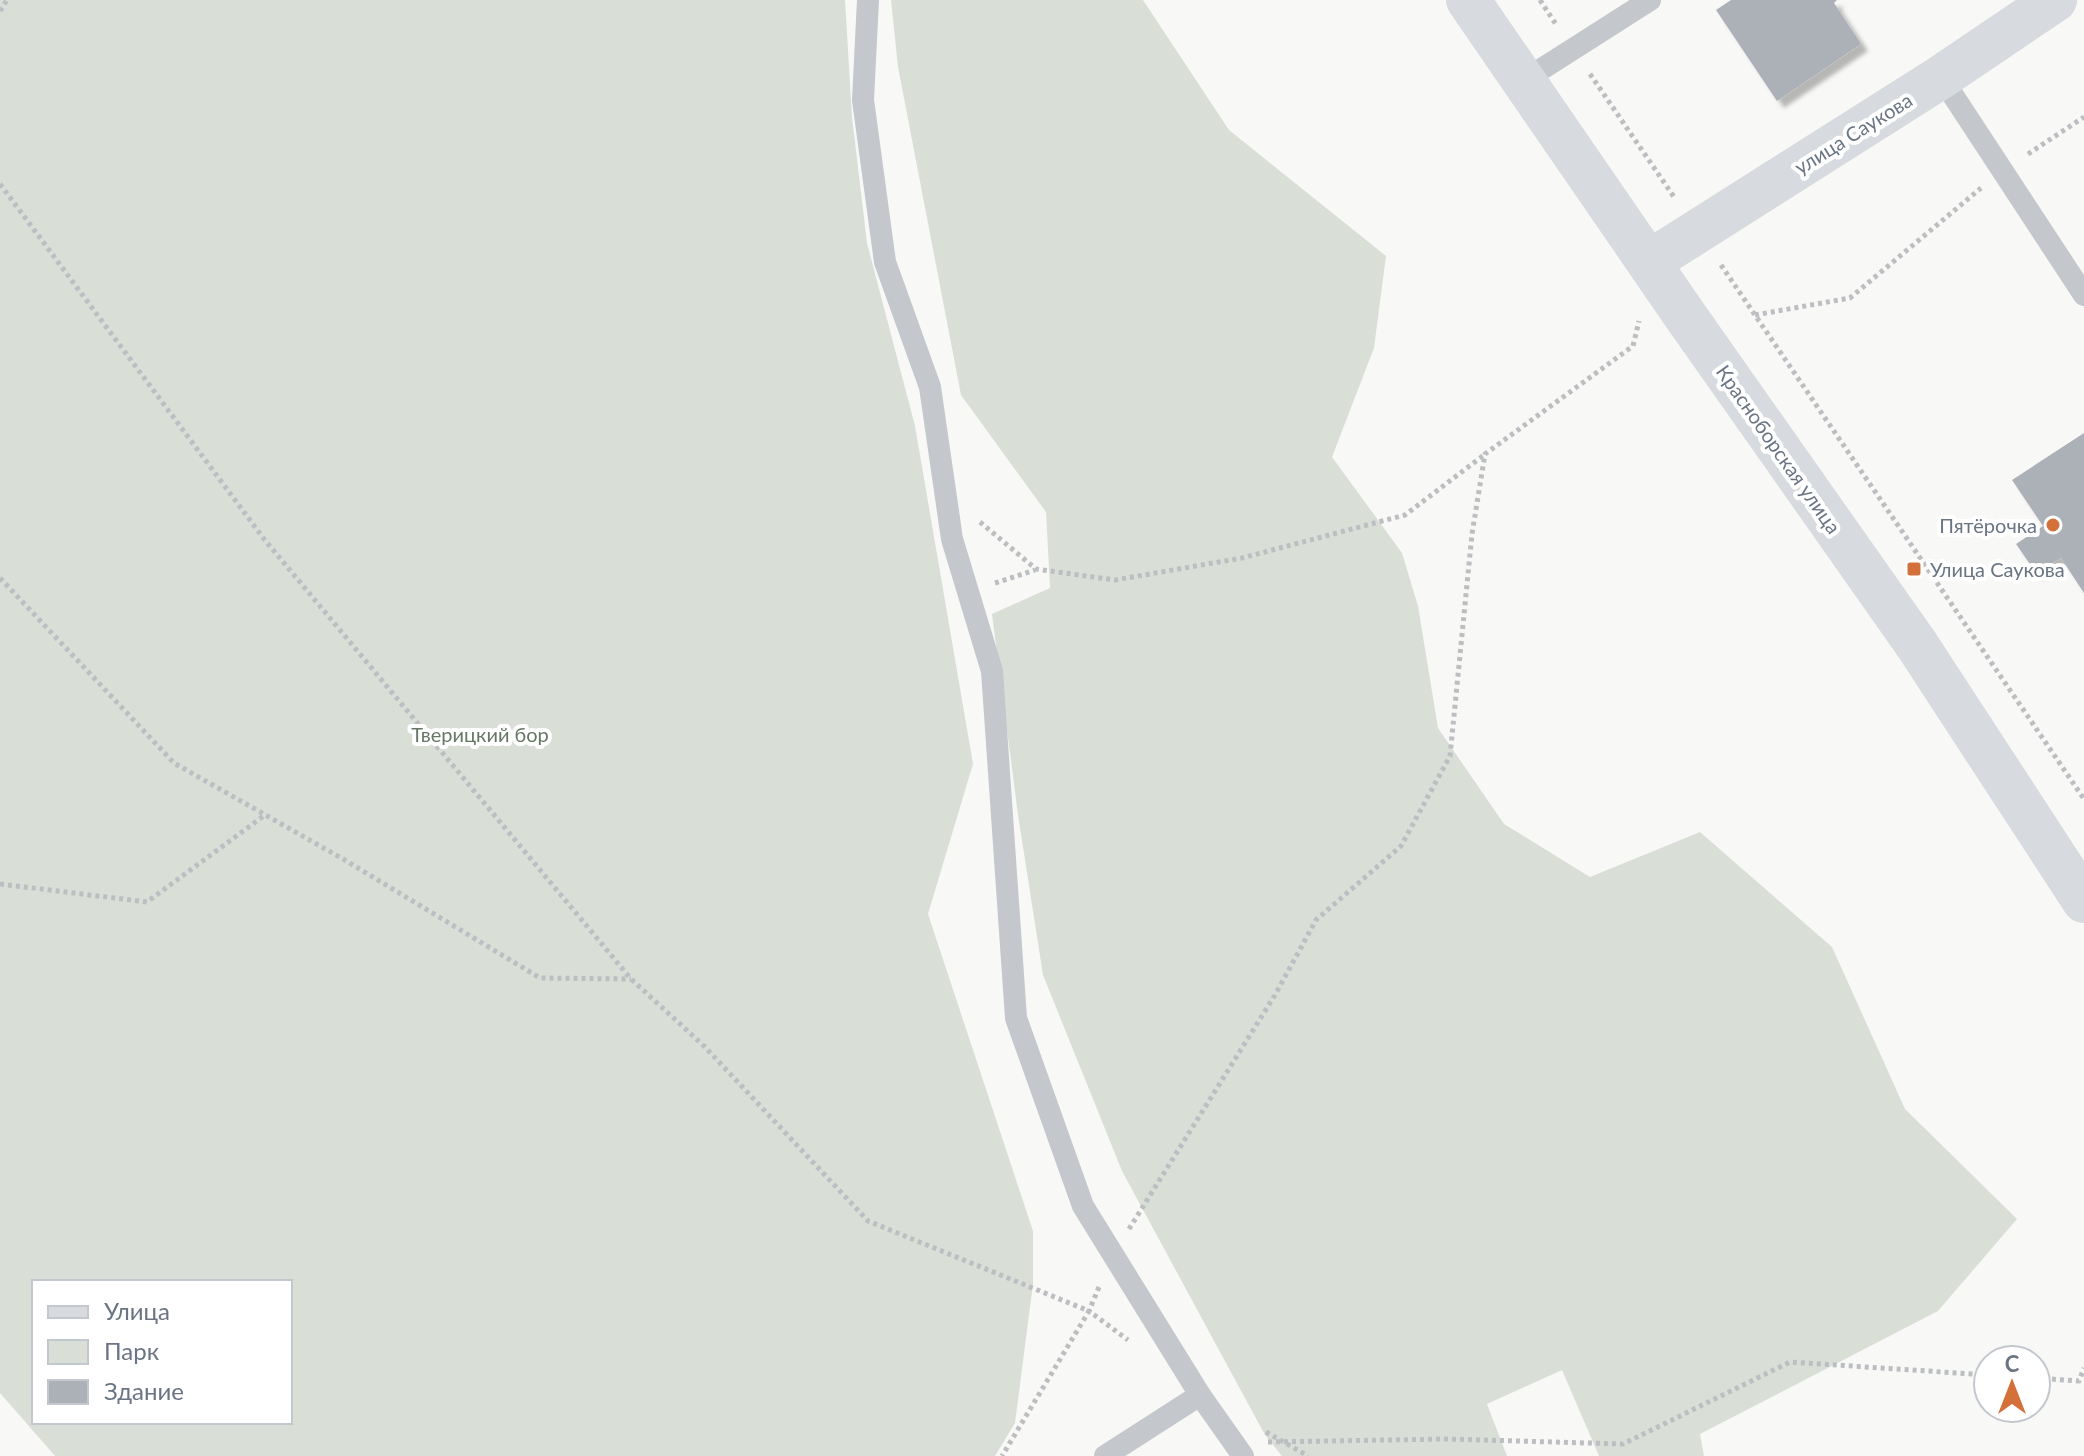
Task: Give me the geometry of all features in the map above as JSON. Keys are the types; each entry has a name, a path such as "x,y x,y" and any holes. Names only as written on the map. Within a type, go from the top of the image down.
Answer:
{"street":[{"name":"Красноборская улица","path":"1468,0 1917,645 2084,901"},
{"name":"улица Саукова","path":"1655,271 1697,231 1941,77 2055,0"}],"lane":[{"path":"868,0 863,100 885,262 930,387 952,539 992,671 1016,1018 1083,1206 1200,1395 1238,1449"},
{"path":"1523,81 1650,0"},
{"path":"1941,77 2084,295"},
{"path":"1105,1456 1200,1395"}],"path":[{"path":"0,11 7,0"},
{"path":"1540,0 2084,799"},
{"path":"1755,315 1850,298 2002,171 2084,117"},
{"path":"0,184 264,539 631,979 704,1046 868,1221 1089,1311 1138,1348"},
{"path":"968,593 1036,569 1115,580 1242,558 1405,515 1633,346 1646,292 1655,271"},
{"path":"1002,1456 1089,1311 1113,1255 1275,995 1316,920 1401,846 1450,756 1472,534 1485,454"},
{"path":"945,493 1036,569"},
{"path":"0,578 174,763 540,978 631,979"},
{"path":"0,884 147,902 265,815"},
{"path":"1238,1449 1447,1439 1623,1444 1790,1362 1972,1374"},
{"path":"2052,1379 2079,1381 2084,1368"}],"green space":[{"name":"Тверицкий бор","path":"0,0 845,0 852,117 867,243 915,426 973,764 928,914 1033,1231 1033,1284 1015,1423 995,1456 55,1456 0,1393"},
{"path":"891,0 1143,0 1229,130 1386,256 1374,348 1332,457 1402,553 1418,606 1438,728 1504,824 1590,877 1700,832 1832,947 1905,1109 2017,1219 1938,1311 1700,1434 1704,1456 1599,1456 1562,1370 1487,1404 1507,1456 1282,1456 1265,1435 1122,1171 1043,975 992,614 1050,588 1046,512 961,395 898,67"}],"building":[{"path":"1731,0 1837,0 1834,3 1861,44 1777,101 1716,10"},
{"path":"2084,433 2084,593 2061,558 2036,573 2016,544 2043,526 2012,480"}],"place":[{"name":"Пятёрочка","path":"2053,525"},
{"name":"Улица Саукова","path":"1914,569"}]}
